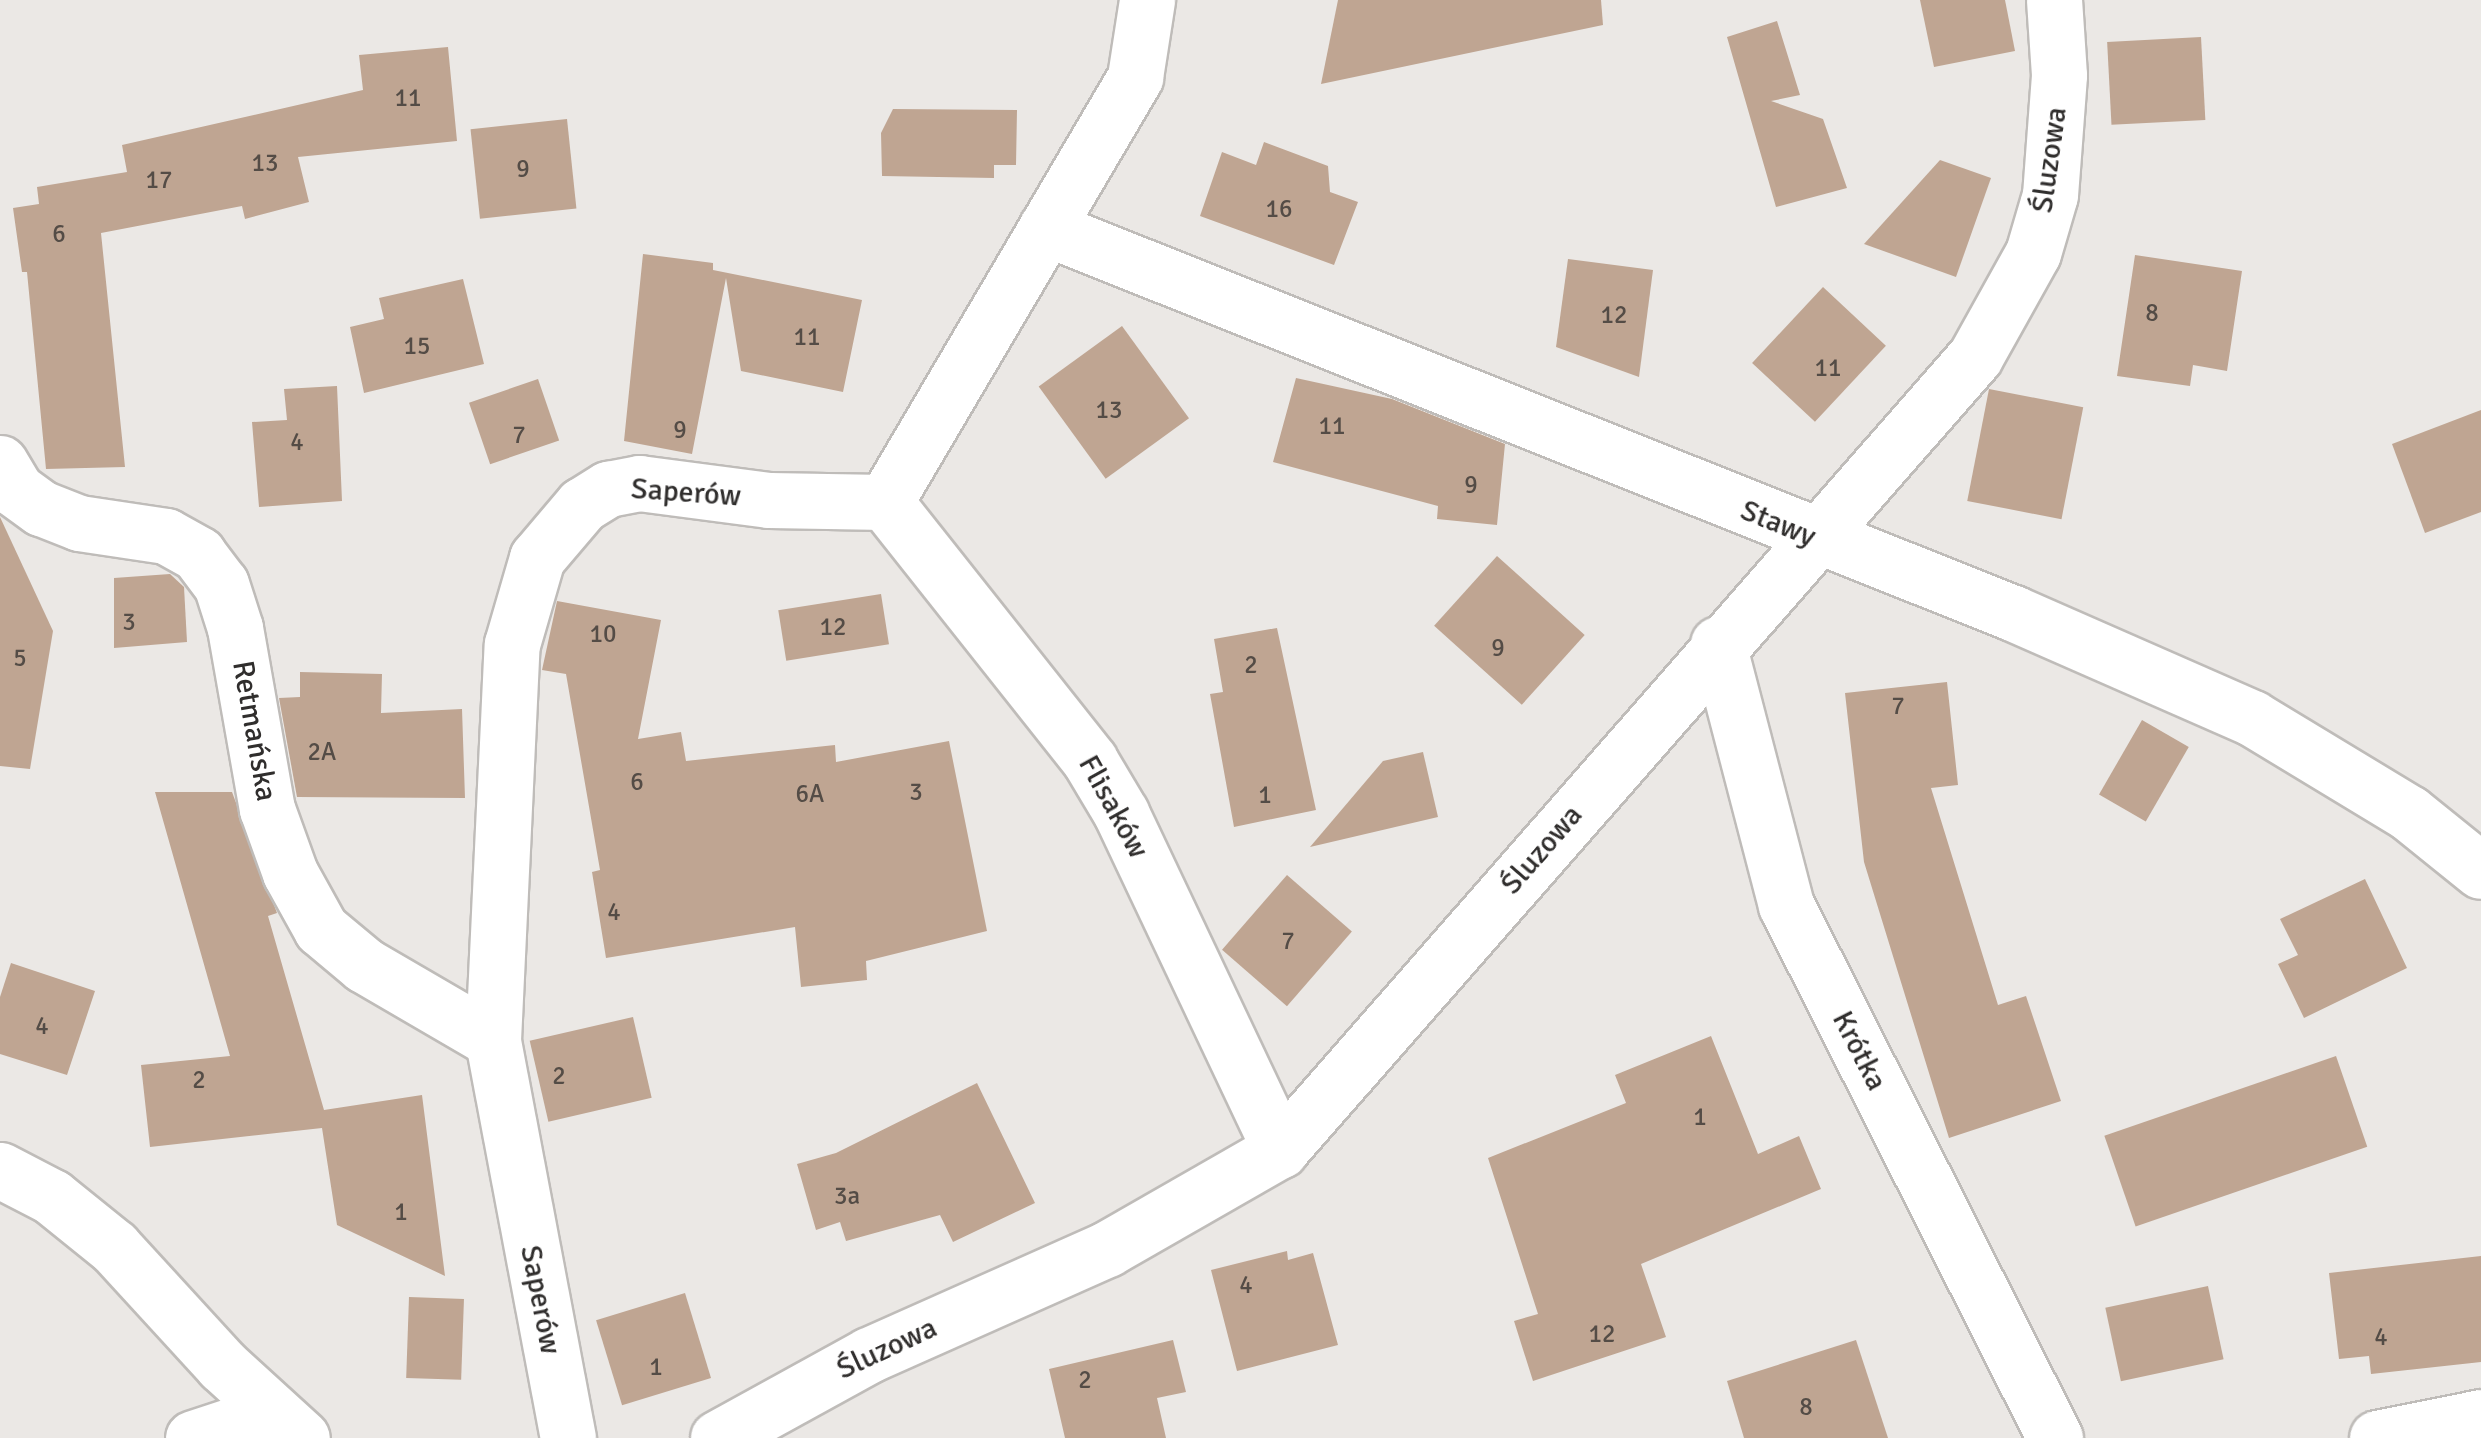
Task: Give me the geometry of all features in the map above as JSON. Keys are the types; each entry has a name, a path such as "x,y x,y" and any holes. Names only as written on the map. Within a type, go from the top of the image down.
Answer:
{"street":[{"path":"886,502 1134,77 1147,0"},
{"name":"Śluzowa","path":"718,1438 869,1355 1107,1248 1280,1150 1718,644 1975,357 2033,252 2050,194 2058,134 2054,0"},
{"name":"Stawy","path":"1046,228 1812,538 2013,613 2252,718 2410,813 2481,872"},
{"name":"Retmańska","path":"0,462 16,490 41,508 79,523 166,536 198,554 221,584 235,628 267,809 290,873 321,929 364,965 493,1040"},
{"name":"Saperów","path":"568,1438 493,1040 512,644 536,558 555,530 608,489 639,483 768,500 886,502"},
{"name":"Flisaków","path":"886,502 1090,762 1121,813 1280,1150"},
{"name":"Krótka","path":"1718,644 1786,905 2056,1438"},
{"path":"0,1170 52,1197 114,1247 286,1425"},
{"path":"2377,1438 2481,1417"},
{"path":"193,1438 286,1425"}],"building":[{"path":"1338,0 1601,0 1603,25 1321,84"},
{"path":"1920,0 2005,0 2015,51 1934,67"},
{"path":"1777,21 1800,95 1771,101 1823,119 1847,188 1776,207 1727,37"},
{"path":"2201,37 2205,120 2111,125 2107,42"},
{"path":"448,47 457,141 298,157 309,202 245,219 242,206 101,233 125,467 46,469 27,272 22,272 13,208 39,204 37,187 127,172 122,145 363,90 359,55"},
{"path":"893,109 1017,110 1016,165 994,165 994,178 882,176 881,133"},
{"path":"567,119 576,209 480,219 471,129"},
{"path":"1264,142 1328,166 1330,192 1358,202 1334,265 1200,216 1222,152 1256,165"},
{"path":"1940,160 1991,178 1956,277 1864,244"},
{"path":"643,254 713,263 713,270 862,300 843,392 741,371 726,278 692,454 624,441"},
{"path":"2135,255 2242,271 2227,371 2193,365 2190,386 2117,376"},
{"path":"1568,259 1653,270 1639,377 1556,347"},
{"path":"463,279 484,364 364,393 350,327 384,319 379,298"},
{"path":"1823,287 1886,346 1815,422 1752,363"},
{"path":"1122,326 1189,418 1106,479 1039,387"},
{"path":"1296,378 1392,399 1505,444 1497,525 1437,519 1438,506 1273,462"},
{"path":"538,379 559,440 490,464 469,403"},
{"path":"337,386 342,501 259,507 252,422 287,420 284,389"},
{"path":"1989,389 2083,407 2061,519 1967,501"},
{"path":"2481,410 2481,512 2425,533 2392,444"},
{"path":"0,517 53,631 30,769 0,766"},
{"path":"1497,556 1585,635 1522,705 1434,626"},
{"path":"170,574 184,587 187,642 114,648 114,578"},
{"path":"881,594 889,644 786,661 778,610"},
{"path":"557,601 661,620 638,739 681,732 686,761 835,745 836,762 949,741 987,931 866,961 867,980 801,987 795,927 606,958 592,872 600,870 566,674 542,670"},
{"path":"1277,628 1316,810 1234,827 1210,694 1223,692 1214,639"},
{"path":"300,672 382,674 381,713 462,709 465,798 297,797 279,698 300,697"},
{"path":"1947,682 1958,785 1931,788 1998,1005 2026,996 2061,1101 1949,1138 1864,862 1845,693"},
{"path":"2142,720 2189,747 2146,821 2099,794"},
{"path":"1423,752 1438,817 1310,847 1383,761"},
{"path":"155,792 232,792 277,913 268,916 324,1110 422,1095 445,1276 337,1225 322,1128 150,1147 141,1065 230,1056"},
{"path":"1287,875 1352,931 1287,1006 1222,950"},
{"path":"2365,879 2407,968 2304,1018 2278,964 2298,955 2280,919"},
{"path":"11,963 95,991 67,1075 0,1054 0,997"},
{"path":"633,1017 652,1098 548,1122 530,1041"},
{"path":"1711,1036 1758,1154 1799,1136 1821,1189 1641,1264 1666,1337 1533,1381 1514,1321 1538,1314 1488,1158 1626,1103 1615,1075"},
{"path":"2336,1056 2367,1147 2136,1227 2104,1136"},
{"path":"977,1083 1035,1203 953,1242 940,1215 846,1241 840,1222 816,1230 797,1164 836,1153"},
{"path":"1287,1251 1288,1260 1313,1253 1338,1345 1237,1371 1211,1270"},
{"path":"2481,1256 2481,1362 2371,1374 2369,1356 2339,1359 2329,1273"},
{"path":"2208,1286 2224,1359 2121,1381 2105,1308"},
{"path":"685,1293 711,1378 622,1405 596,1320"},
{"path":"409,1297 464,1299 461,1380 406,1378"},
{"path":"1173,1340 1186,1392 1157,1398 1166,1438 1065,1438 1049,1369"},
{"path":"1856,1340 1888,1438 1744,1438 1727,1381"}]}
